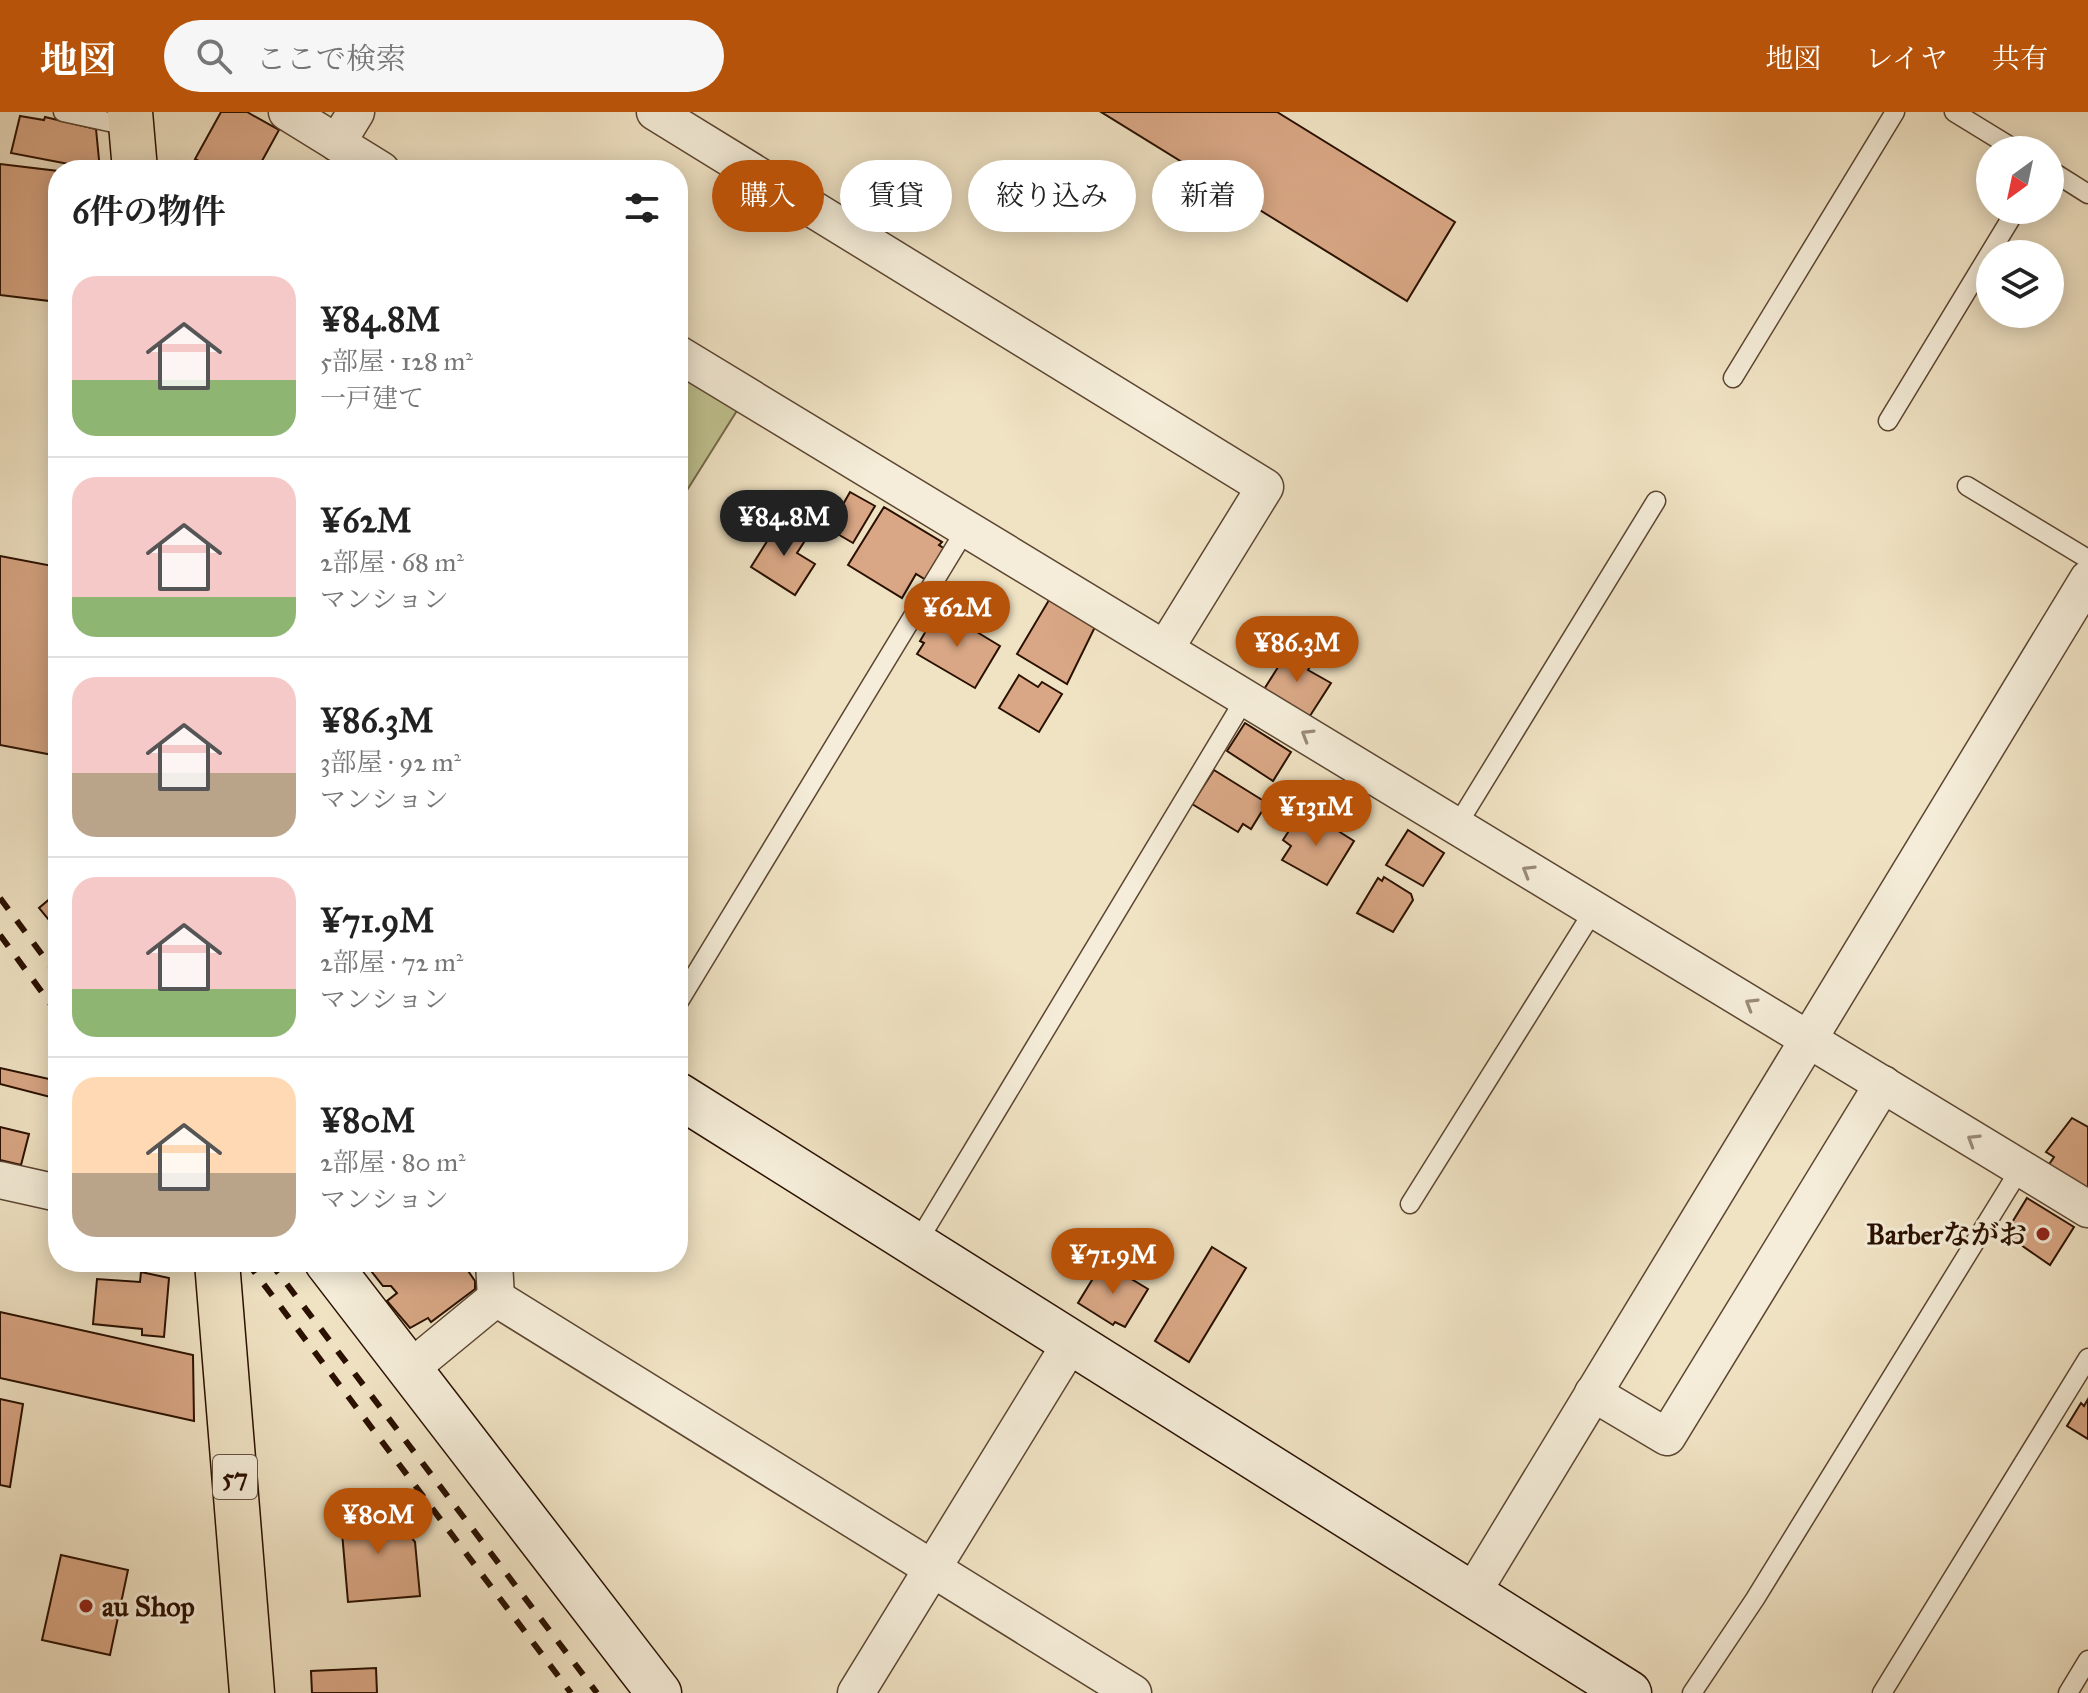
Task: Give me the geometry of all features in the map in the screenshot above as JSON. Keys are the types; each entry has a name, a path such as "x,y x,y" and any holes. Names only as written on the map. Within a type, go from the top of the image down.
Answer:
{"main road":[{"path":"131,120 134,160"},
{"name":"57","path":"218,1272 252,1693"}],"street":[{"path":"287,112 365,160"},
{"path":"337,143 356,112"},
{"path":"655,112 1265,487 1165,649"},
{"path":"688,360 2088,1209"},
{"path":"1471,1595 2088,579"},
{"path":"1593,1393 1667,1437 1883,1084"},
{"path":"688,1101 1072,1341 1471,1595 1610,1688"},
{"path":"0,1180 48,1191"},
{"path":"335,1272 659,1693"},
{"path":"495,1272 496,1298"},
{"path":"411,1368 496,1298"},
{"path":"496,1298 1133,1693"},
{"path":"856,1693 1072,1341"}],"lane":[{"path":"63,112 131,120"},
{"path":"1733,378 1895,112"},
{"path":"1954,112 1993,136"},
{"path":"2064,179 2088,194"},
{"path":"1888,421 2008,224"},
{"path":"1967,486 2088,559"},
{"path":"1456,827 1656,501"},
{"path":"688,987 966,529"},
{"path":"917,1243 1246,697"},
{"path":"1410,1204 1594,910"},
{"path":"1692,1693 1763,1585 2020,1169"},
{"path":"1882,1693 2088,1358"},
{"path":"2068,1693 2088,1660"}],"green space":[{"path":"688,377 738,409 688,489"}],"building":[{"path":"221,112 247,112 279,130 262,160 195,159"},
{"path":"1101,112 1277,112 1455,222 1407,301 1264,213 1264,160 1179,160"},
{"path":"20,116 44,120 45,117 96,129 99,160 48,160 11,153"},
{"path":"0,164 48,170 48,301 0,295"},
{"path":"850,492 875,506 853,543 829,529"},
{"path":"884,507 942,542 939,545 945,549 926,580 916,574 902,598 848,565"},
{"path":"781,519 808,536 797,553 815,564 795,595 751,567"},
{"path":"0,556 48,565 48,754 0,745"},
{"path":"1049,600 1095,627 1067,684 1017,654"},
{"path":"939,609 1000,646 975,688 917,654 924,643 920,641"},
{"path":"1290,648 1313,662 1308,670 1331,683 1308,719 1263,691"},
{"path":"1019,675 1038,687 1042,682 1062,694 1039,732 999,708"},
{"path":"1245,723 1291,752 1273,781 1227,751"},
{"path":"1214,770 1267,803 1251,829 1243,824 1238,832 1192,804"},
{"path":"1301,812 1311,818 1313,815 1354,841 1327,885 1282,860 1291,846 1283,840"},
{"path":"1408,830 1444,853 1423,886 1386,865"},
{"path":"1384,877 1411,894 1413,900 1393,932 1357,913 1378,878 1382,881"},
{"path":"48,900 48,919 39,908"},
{"path":"0,1068 48,1079 48,1096 0,1084"},
{"path":"2072,1118 2088,1127 2088,1191 2048,1166 2054,1157 2046,1152"},
{"path":"0,1127 29,1134 21,1165 0,1160"},
{"path":"2027,1198 2074,1227 2050,1265 2005,1234"},
{"path":"1212,1247 1246,1268 1189,1362 1155,1341"},
{"path":"1103,1262 1148,1289 1125,1327 1115,1322 1113,1325 1078,1303"},
{"path":"141,1272 169,1278 164,1337 142,1335 142,1329 93,1324 97,1279 140,1282"},
{"path":"372,1272 469,1272 475,1281 475,1289 431,1322 428,1318 410,1328 387,1301 397,1293 391,1286 383,1286"},
{"path":"0,1312 193,1355 194,1421 0,1378"},
{"path":"0,1399 23,1404 10,1487 0,1485"},
{"path":"2088,1399 2088,1439 2067,1426 2081,1403 2084,1406"},
{"path":"385,1505 415,1542 420,1596 348,1602 340,1509"},
{"path":"61,1555 128,1570 110,1655 42,1640"},
{"path":"376,1668 377,1693 312,1693 311,1671"}],"railway":[{"path":"0,898 48,963"},
{"path":"0,935 48,1000"},
{"path":"255,1272 571,1693"},
{"path":"278,1272 597,1693"}],"place":[{"name":"Barberながお","path":"2043,1234"},
{"name":"au Shop","path":"86,1606"}]}
